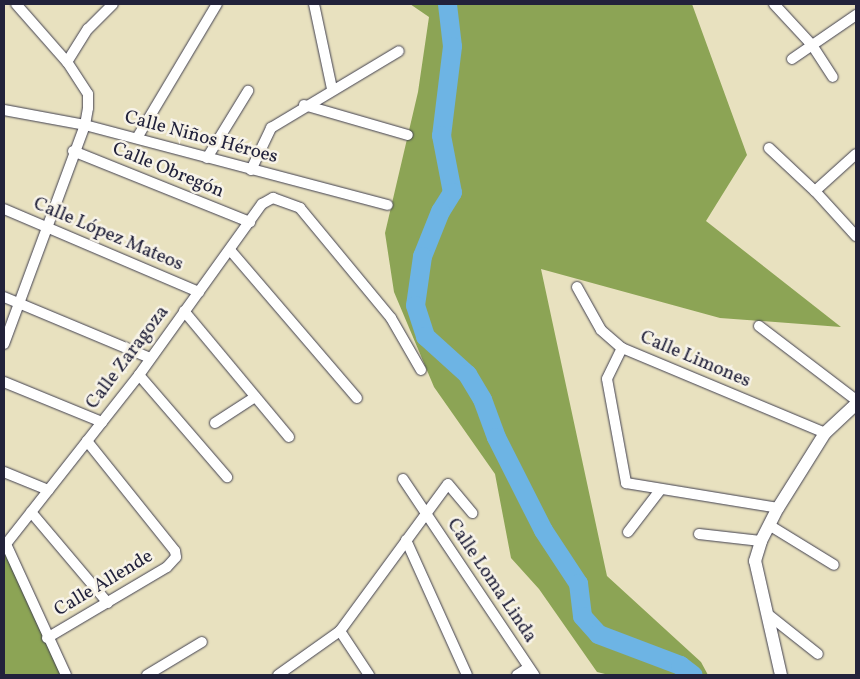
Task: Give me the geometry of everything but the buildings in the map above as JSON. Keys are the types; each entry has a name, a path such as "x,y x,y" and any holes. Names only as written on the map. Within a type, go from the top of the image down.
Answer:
{"street":[{"path":"4,344 45,227 84,128 88,94 66,62 16,4"},
{"path":"66,62 88,29 113,4"},
{"path":"137,138 217,4"},
{"path":"314,4 332,89"},
{"path":"774,4 812,45 833,77"},
{"path":"792,59 856,15"},
{"path":"250,170 271,128 304,105 399,51"},
{"path":"207,158 248,91"},
{"path":"304,105 408,135"},
{"name":"Calle Niños Héroes","path":"4,110 137,138 250,170 388,205"},
{"name":"Calle Obregón","path":"75,148 250,222"},
{"path":"769,148 815,191 856,236"},
{"path":"815,191 856,154"},
{"name":"Calle Zaragoza","path":"5,543 32,512 139,375 262,204 279,198 300,208 391,318 421,370"},
{"name":"Calle López Mateos","path":"4,209 199,292"},
{"path":"230,250 357,398"},
{"name":"Calle Limones","path":"577,287 601,330 622,348 825,433"},
{"path":"4,297 150,358"},
{"path":"184,311 289,437"},
{"path":"759,326 855,406 825,433 778,508 761,541 755,561 756,575 770,616 781,675"},
{"path":"622,348 607,379 626,483 778,508"},
{"path":"139,375 227,477"},
{"path":"4,382 102,422"},
{"path":"215,423 255,396"},
{"name":"Calle Allende","path":"47,638 167,567 176,556 175,551 87,441"},
{"path":"4,472 48,490"},
{"name":"Calle Loma Linda","path":"403,479 424,515 531,672"},
{"path":"278,675 340,631 448,484 472,513"},
{"path":"628,532 661,489"},
{"path":"32,512 108,603"},
{"path":"769,525 834,565"},
{"path":"699,534 761,541"},
{"path":"406,540 467,675"},
{"path":"5,543 47,638 66,675"},
{"path":"770,616 818,654"},
{"path":"340,631 369,675"},
{"path":"147,675 202,642"},
{"path":"517,675 531,672"}],"green space":[{"path":"410,4 692,4 747,155 706,221 841,327 720,318 541,269 607,576 701,662 708,675 609,675 597,672 539,589 511,558 495,474 434,387 394,292 385,233 418,92 429,17"},
{"path":"4,543 66,675 4,675"}],"waterway":[{"path":"447,4 452,46 441,135 452,192 440,211 422,256 415,305 425,336 467,374 482,399 496,437 543,530 578,583 582,616 598,634 680,665 693,675"}]}
